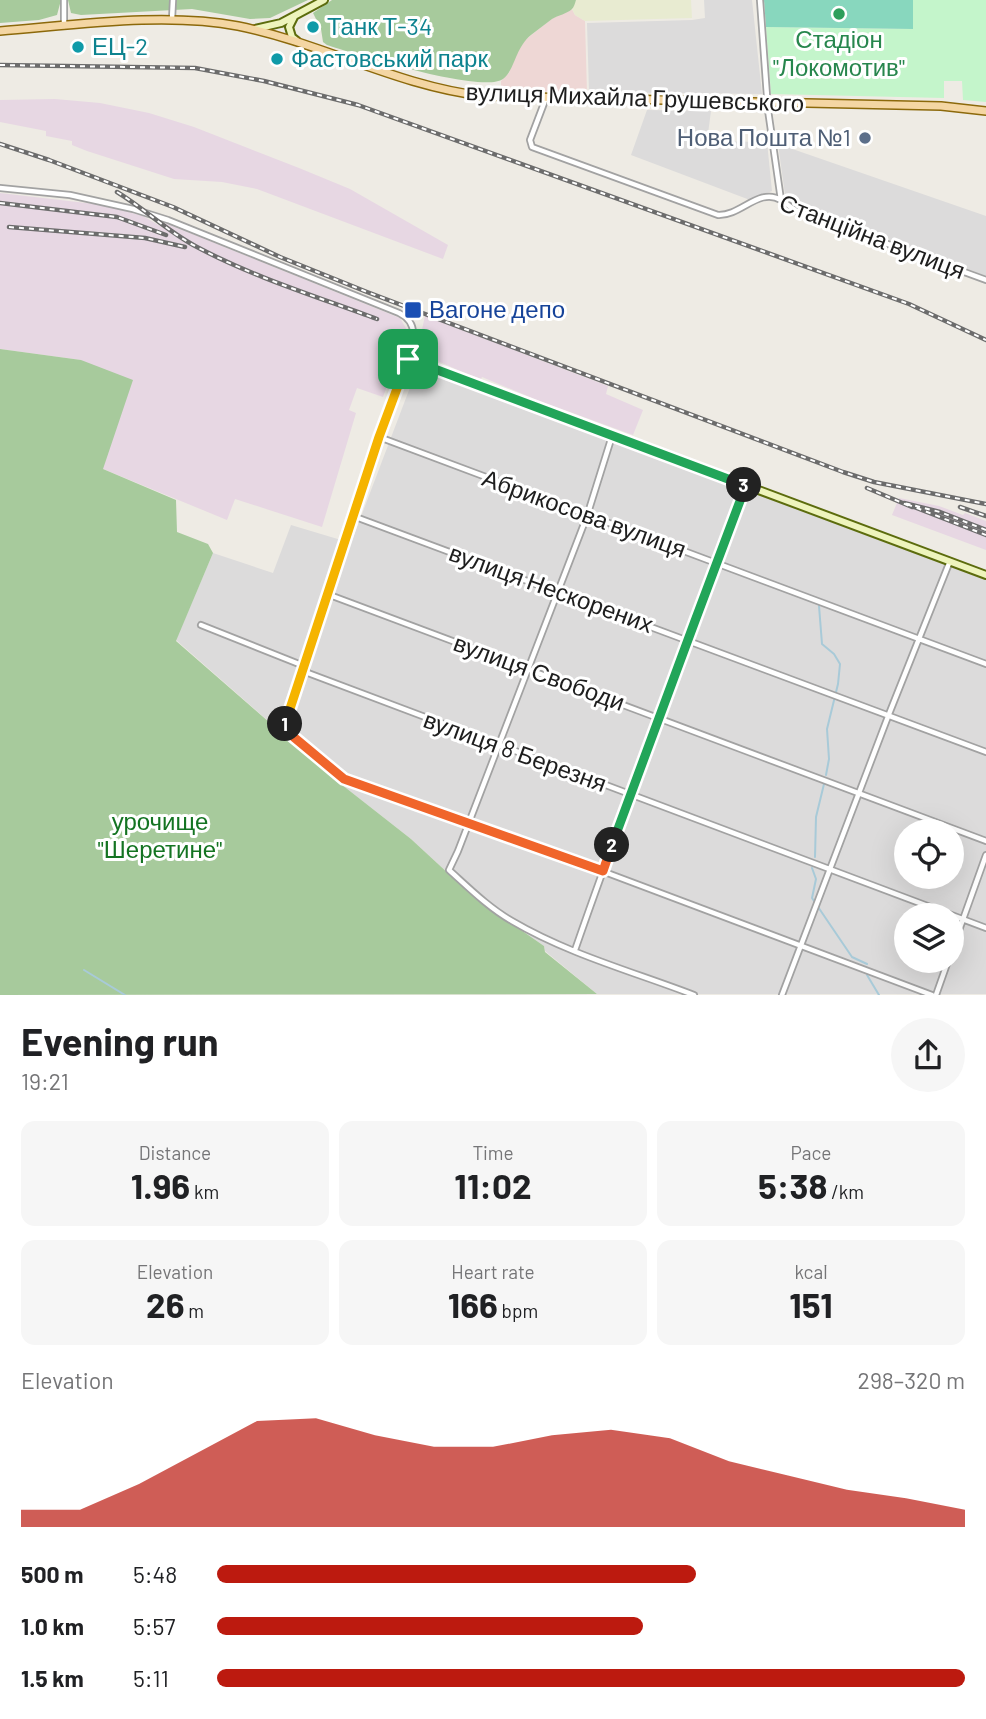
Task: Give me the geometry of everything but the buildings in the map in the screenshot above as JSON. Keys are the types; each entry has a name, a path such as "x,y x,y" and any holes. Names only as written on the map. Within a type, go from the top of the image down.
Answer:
{"main road":[{"name":"вулиця Михайла Грушевського","path":"0,30 172,19 219,23 252,29 301,44 401,79 443,90 483,96 941,106 986,111"}],"street":[{"path":"64,0 64,26"},
{"path":"172,19 173,0"},
{"path":"252,29 281,23 324,0"},
{"path":"760,0 768,102 781,200"},
{"path":"297,14 289,27 292,37 301,44"},
{"name":"Станційна вулиця","path":"546,98 530,140 532,147 718,215 733,213 759,197 781,200 795,210 986,280"},
{"path":"0,188 70,195 134,209 168,220 399,313 413,326 408,359 379,437 284,729 344,779 603,871 934,995 943,973"},
{"path":"408,359 986,575"},
{"path":"612,436 587,516 449,870 481,899 511,920 548,939 694,995"},
{"name":"Абрикосова вулиця","path":"379,437 986,664"},
{"path":"575,950 630,794 746,485"},
{"name":"вулиця Нескорених","path":"353,516 986,752"},
{"path":"782,995 950,561"},
{"name":"вулиця Свободи","path":"327,594 986,841"},
{"name":"вулиця 8 Березня","path":"201,625 304,666 308,673 920,903"},
{"path":"964,916 986,855"},
{"name":"вулиця 8 Березня","path":"964,919 986,928"}],"shaded area":[{"path":"704,0 752,0 762,94 589,92 587,23 705,18"},
{"path":"572,9 575,15 585,21 587,93 501,90 501,81 509,73 514,57 525,40 553,18"},
{"path":"55,99 100,103 149,113 194,127 350,189 448,245 443,259 257,189 222,182 174,179 87,151 72,145 72,141 46,136 46,131 0,122 0,100"},
{"path":"647,110 711,111 707,141 767,142 772,191 750,200 631,155"},
{"path":"778,144 986,216 986,276 790,203 785,195"},
{"path":"0,193 103,205 143,216 160,226 165,223 400,318 407,330 383,397 357,388 349,410 356,413 322,527 235,499 227,520 103,469 81,360 0,349"},
{"path":"425,316 608,386 606,394 643,410 633,435 482,377 481,379 417,352"},
{"path":"417,369 986,578 986,994 597,994 545,951 544,946 476,899 411,839 332,777 176,640 213,553 273,573 291,525 351,543"},
{"path":"899,498 939,506 986,521 986,550 892,515"}],"green space":[{"path":"0,0 61,0 57,15 39,20 0,23"},
{"path":"68,0 308,0 270,18 250,19 192,9 81,15 71,13"},
{"path":"332,0 576,0 570,11 552,19 526,40 503,79 491,82 418,71 327,45 323,42 321,29 313,13"},
{"path":"576,0 691,0 692,18 585,21 575,15 572,9"},
{"name":"Стадіон \"Локомотив\"","path":"764,0 913,0 913,29 766,27"},
{"path":"913,0 986,0 986,102 963,100 962,81 944,81 944,98 771,94 766,27 913,29"},
{"name":"урочище \"Шеретине\"","path":"0,349 81,360 133,380 103,469 176,500 177,532 208,544 213,553 176,641 332,777 411,839 476,899 544,946 545,952 597,994 0,995"}],"waterway":[{"path":"819,606 822,644 834,654 840,664 827,729 829,759 826,775"},
{"path":"815,857 816,817 824,784"},
{"path":"812,868 816,879 812,898 852,957 867,964"},
{"path":"84,970 125,995"},
{"path":"867,975 879,995"}],"railway":[{"path":"0,65 195,68 264,81 358,105 909,304 986,340"},
{"path":"0,144 173,207 280,257 367,292 843,472 874,482 986,504"},
{"path":"117,192 176,234 218,258 377,319"},
{"path":"0,203 117,217 166,235"},
{"path":"9,227 145,238 185,247"},
{"path":"867,488 912,507"},
{"path":"986,530 940,512 904,503 986,535"},
{"path":"960,507 986,516"}],"place":[{"name":"Стадіон \"Локомотив\"","path":"839,14"},
{"name":"Танк Т-34","path":"313,27"},
{"name":"ЕЦ-2","path":"78,47"},
{"name":"Фастовський парк","path":"277,59"},
{"name":"Нова Пошта №1","path":"865,138"},
{"name":"Вагоне депо","path":"413,310"}],"route":[{"path":"408,359 746,485 603,871 344,779 284,729 379,437 408,359"}]}
